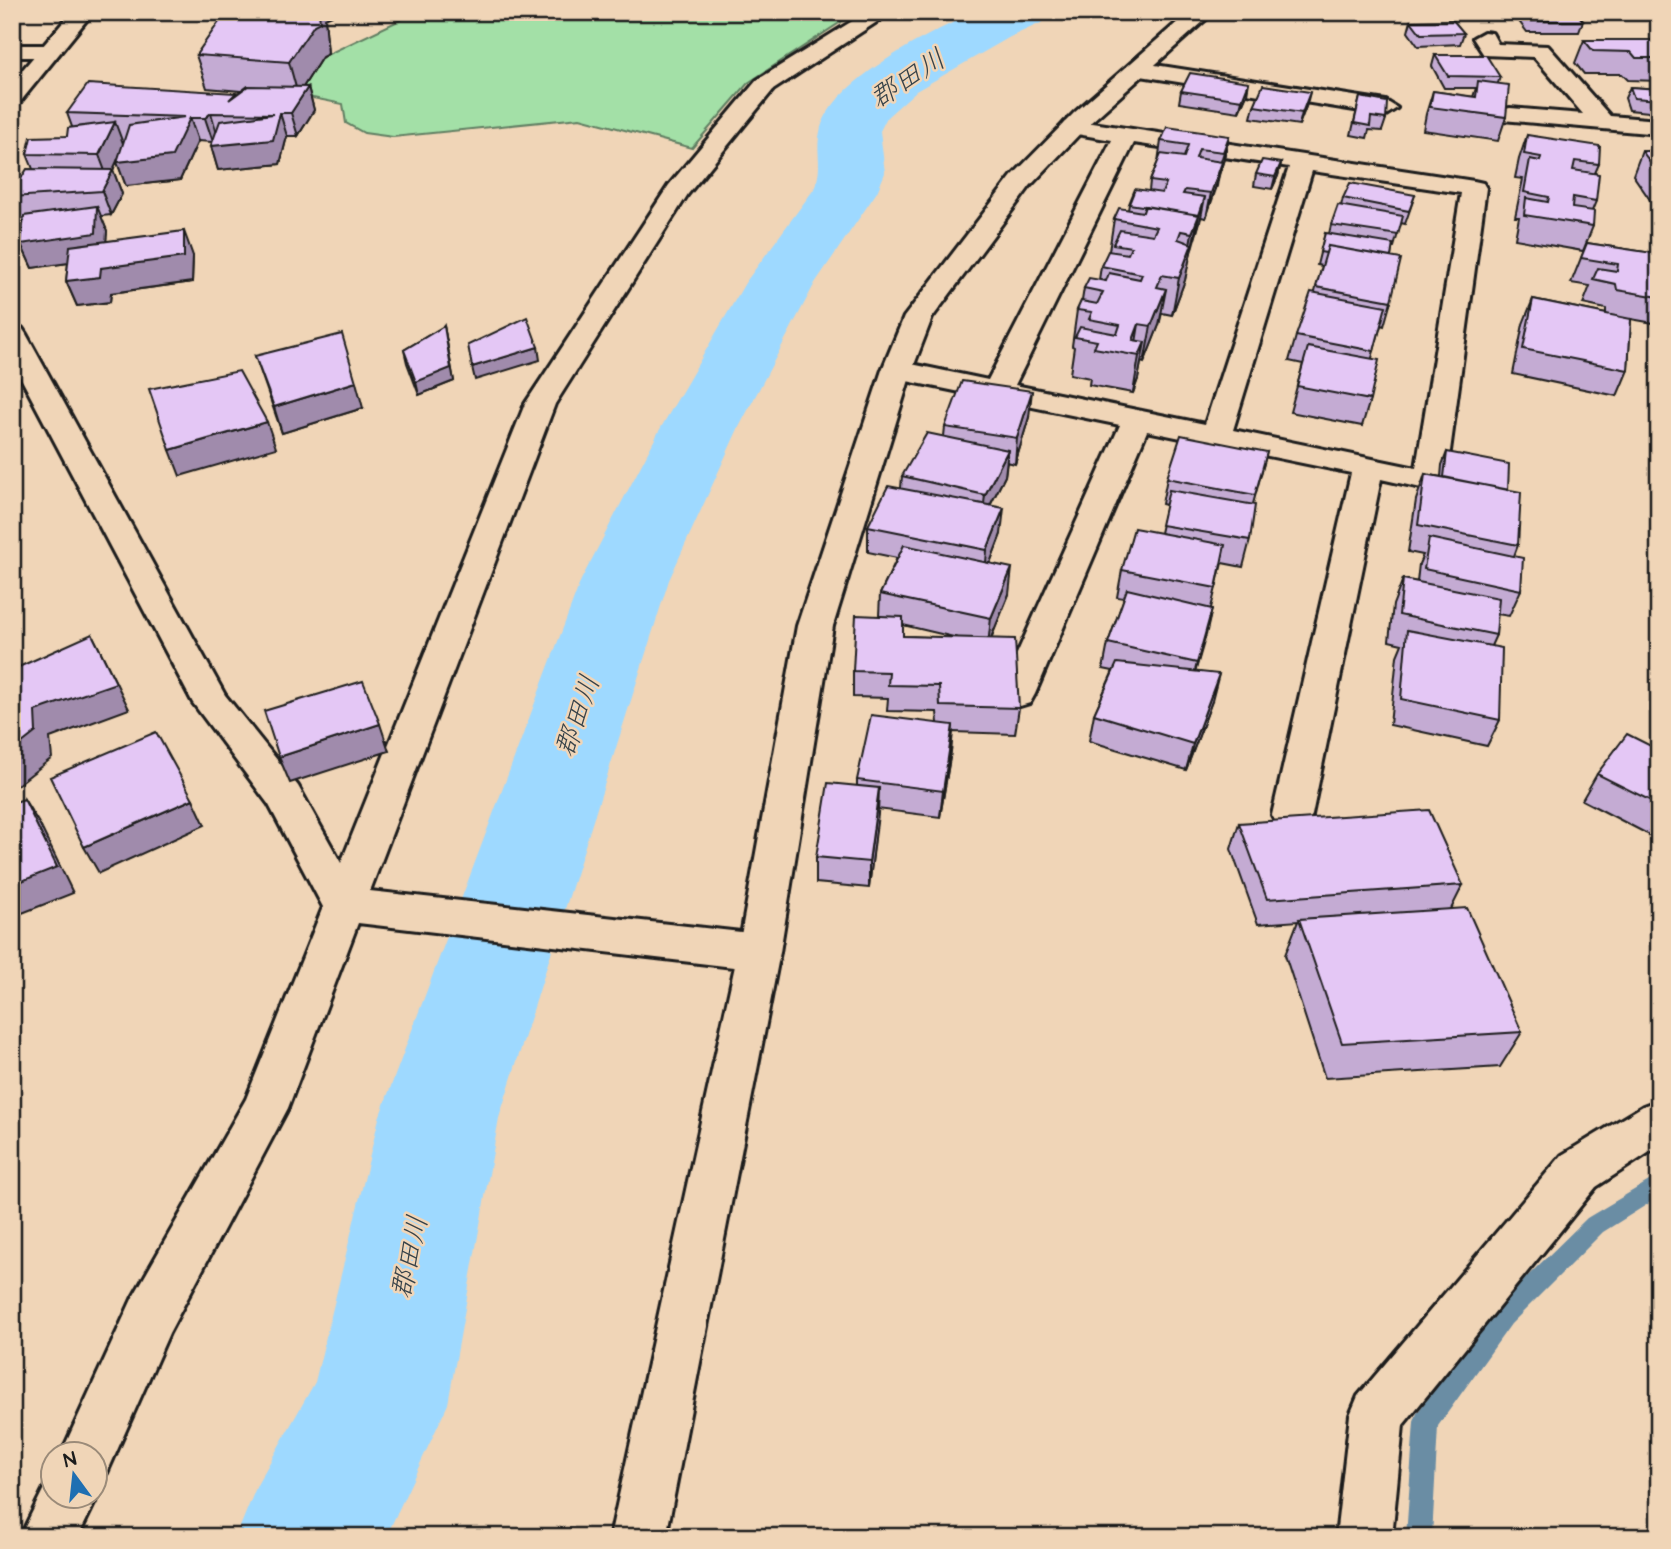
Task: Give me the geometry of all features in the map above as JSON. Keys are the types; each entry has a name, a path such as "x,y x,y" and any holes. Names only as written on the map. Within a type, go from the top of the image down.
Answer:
{"street":[{"path":"12,97 83,12"},
{"path":"95,1440 151,1315 265,1108 540,404 678,190 765,85 882,12"},
{"path":"638,1537 759,952 815,626 897,370 918,317 1021,181 1073,127 1204,12"},
{"path":"1484,38 1492,50 1571,51"},
{"path":"12,51 50,51"},
{"path":"1540,51 1604,124"},
{"path":"1136,69 1385,108"},
{"path":"1510,115 1659,127"},
{"path":"897,370 1430,480 1480,176 1303,162 1073,127"},
{"path":"997,391 1126,135"},
{"path":"1216,436 1303,162"},
{"path":"12,334 211,703 284,796 343,905"},
{"path":"1017,694 1137,420"},
{"path":"1292,815 1368,467"},
{"path":"343,905 759,952"},
{"path":"1364,1537 1377,1415 1579,1171 1659,1121"},
{"path":"48,1537 62,1510"}],"green space":[{"path":"417,12 856,12 748,83 692,148 580,118 393,137 364,133 346,123 343,104 298,95 322,57"}],"building":[{"path":"226,12 319,12 320,22 314,25 289,62 196,55"},
{"path":"1524,12 1576,12 1583,21 1530,21"},
{"path":"1453,20 1464,33 1421,34 1411,21"},
{"path":"1584,40 1659,40 1659,58 1636,58 1631,52 1593,51"},
{"path":"1435,55 1486,55 1500,77 1448,76"},
{"path":"1190,73 1249,82 1242,100 1181,91"},
{"path":"1478,81 1509,85 1506,117 1430,107 1433,91 1476,97"},
{"path":"88,84 236,93 229,100 248,86 308,87 291,113 280,113 273,140 211,146 220,121 273,114 211,113 205,118 190,118 172,156 117,162 129,125 185,117 67,113"},
{"path":"1263,85 1310,92 1302,113 1254,106"},
{"path":"1630,87 1659,89 1659,100 1634,98"},
{"path":"1360,97 1387,102 1386,119 1371,117 1370,126 1354,123"},
{"path":"115,122 99,155 27,154 31,137 67,136 68,128"},
{"path":"1167,127 1229,136 1223,152 1199,149 1196,158 1222,162 1211,193 1185,190 1183,194 1205,197 1199,215 1129,204 1135,189 1162,193 1166,183 1150,181 1161,154 1184,157 1188,145 1161,141"},
{"path":"1527,135 1600,146 1599,164 1575,161 1573,170 1599,174 1596,201 1573,197 1572,208 1594,211 1593,226 1524,215 1526,198 1548,202 1549,197 1524,192 1530,159 1540,161 1541,157 1524,154"},
{"path":"1642,151 1659,151 1659,174"},
{"path":"1262,160 1281,163 1275,177 1256,174"},
{"path":"27,169 113,170 102,191 12,197"},
{"path":"1350,183 1415,195 1409,211 1343,198"},
{"path":"1338,205 1403,216 1398,235 1331,225"},
{"path":"97,206 96,233 21,244 24,216"},
{"path":"1145,206 1199,215 1192,233 1181,231 1178,239 1192,244 1179,278 1162,275 1157,287 1166,289 1151,326 1139,324 1133,340 1145,342 1139,356 1094,348 1097,341 1075,337 1080,327 1117,334 1120,325 1089,319 1092,312 1077,310 1081,301 1097,304 1103,292 1084,288 1089,278 1106,281 1109,273 1140,279 1142,274 1101,266 1108,251 1128,254 1131,247 1113,244 1120,230 1153,235 1157,227 1114,219 1119,208 1143,212"},
{"path":"184,231 184,257 101,268 100,277 66,281 70,246"},
{"path":"1325,233 1393,244 1391,257 1328,246 1326,253 1320,252"},
{"path":"1587,243 1659,254 1659,270 1656,270 1655,275 1659,276 1659,297 1617,290 1616,284 1593,279 1598,268 1617,271 1618,264 1581,258"},
{"path":"1328,246 1401,259 1391,301 1316,287"},
{"path":"1311,292 1386,306 1374,351 1296,336"},
{"path":"1533,299 1631,319 1628,370 1523,349"},
{"path":"527,317 538,347 472,367 468,345"},
{"path":"444,326 451,368 416,382 404,350"},
{"path":"342,334 356,382 274,407 255,356"},
{"path":"1308,347 1379,360 1370,400 1297,386"},
{"path":"239,371 267,422 170,450 149,389"},
{"path":"962,381 1032,391 1017,438 945,427"},
{"path":"927,433 1008,450 985,495 902,476"},
{"path":"1181,435 1267,452 1255,495 1167,478"},
{"path":"1447,452 1509,464 1508,490 1444,477"},
{"path":"1425,474 1521,492 1518,545 1418,525"},
{"path":"888,486 1004,508 987,550 868,526"},
{"path":"1169,490 1255,505 1250,540 1161,525"},
{"path":"1134,528 1225,545 1216,588 1122,570"},
{"path":"1429,538 1523,558 1521,590 1424,569"},
{"path":"904,545 1012,568 991,618 880,594"},
{"path":"1403,579 1499,598 1496,635 1399,615"},
{"path":"1127,589 1212,609 1197,663 1108,643"},
{"path":"856,615 903,617 903,636 1015,639 1019,708 940,706 939,686 888,685 889,672 853,671"},
{"path":"1407,630 1502,648 1500,720 1401,699"},
{"path":"92,634 116,683 35,711 36,732 12,751 12,670"},
{"path":"1117,663 1219,674 1193,744 1094,714"},
{"path":"363,681 380,724 279,757 264,711"},
{"path":"871,715 953,725 943,791 857,780"},
{"path":"156,732 193,799 84,847 50,777"},
{"path":"1627,734 1659,750 1659,805 1597,774"},
{"path":"828,783 879,788 869,862 816,857"},
{"path":"24,799 57,867 12,885 12,803"},
{"path":"1429,810 1463,885 1267,899 1239,823"},
{"path":"1467,908 1522,1032 1342,1043 1299,919"}],"waterway":[{"name":"郡田川","path":"309,1537 379,1404 439,1118 625,580 698,431 780,283 845,192 853,173 850,131 861,109 896,79 991,25 1022,12"},
{"path":"1419,1537 1426,1422 1503,1316 1595,1225 1659,1185"}]}
